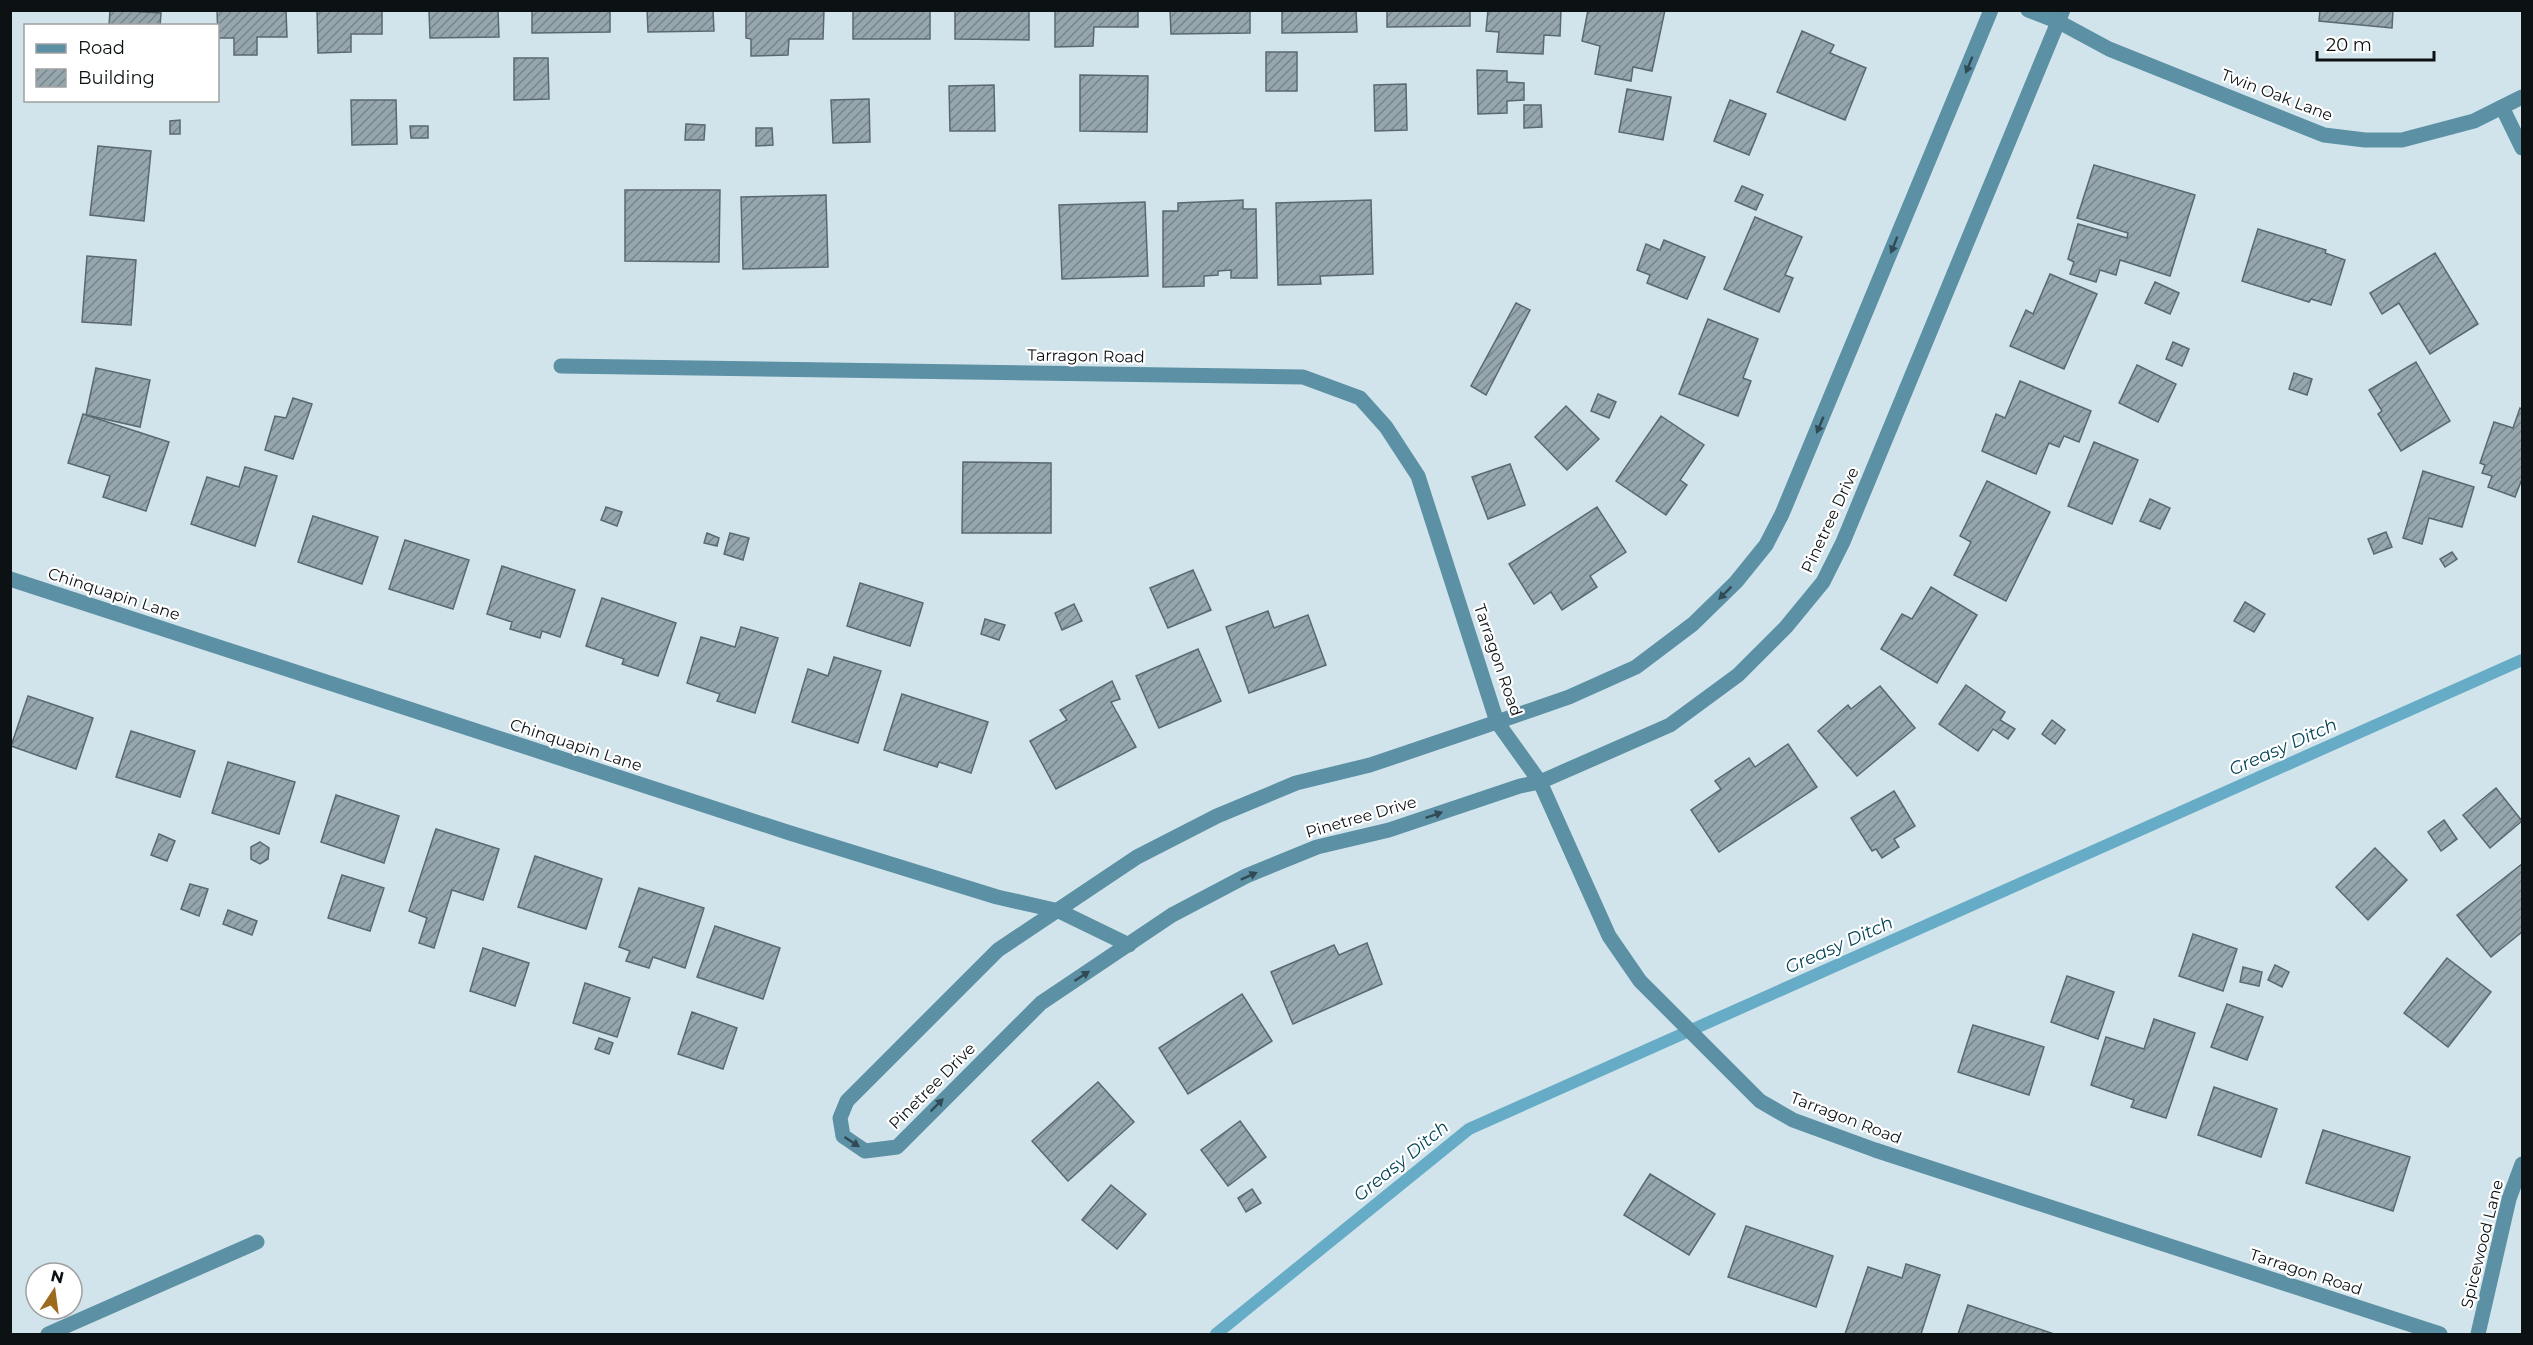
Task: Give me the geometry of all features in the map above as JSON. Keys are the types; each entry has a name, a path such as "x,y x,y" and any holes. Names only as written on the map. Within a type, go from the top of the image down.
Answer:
{"street":[{"name":"Pinetree Drive","path":"1991,10 1820,425 1766,545 1736,582 1693,624 1636,667 1569,697 1497,723 1370,765 1296,783 1227,812 1137,857 998,950 847,1101 840,1118 843,1136 865,1151 897,1147 1041,1003 1172,915 1246,876 1317,847 1389,830 1520,786 1540,782 1670,725 1738,675 1786,627 1823,582 1848,532 2061,16"},
{"name":"Twin Oak Lane","path":"2028,10 2061,16 2109,49 2324,135 2365,140 2402,140 2474,121 2523,97"},
{"path":"2502,107 2523,148"},
{"name":"Tarragon Road","path":"561,366 1303,377 1360,398 1386,427 1418,476 1497,723 1540,782 1609,936 1640,981 1761,1101 1793,1120 1886,1154 2440,1335"},
{"name":"Chinquapin Lane","path":"10,579 790,833 998,897 1059,911 1129,945"},
{"name":"Spicewood Lane","path":"2478,1335 2509,1199 2523,1164"},
{"path":"48,1335 257,1242"}],"building":[{"path":"110,10 161,13 160,24 109,24"},
{"path":"217,10 286,10 287,37 257,37 257,55 234,55 234,38 219,38"},
{"path":"317,10 382,10 382,34 351,34 351,52 318,53"},
{"path":"429,10 498,10 499,37 430,38"},
{"path":"532,10 610,10 610,32 532,33"},
{"path":"647,10 713,10 714,31 648,32"},
{"path":"746,10 824,10 823,39 789,39 788,55 751,56 751,39 746,38"},
{"path":"853,10 930,10 930,39 853,39"},
{"path":"955,10 1029,10 1029,40 955,39"},
{"path":"1055,10 1138,10 1138,27 1094,27 1093,46 1055,47"},
{"path":"1170,10 1250,10 1250,33 1171,34"},
{"path":"1282,10 1356,10 1357,32 1282,33"},
{"path":"1387,10 1470,10 1470,26 1387,27"},
{"path":"1488,10 1561,10 1560,36 1544,35 1543,54 1497,52 1499,32 1486,31"},
{"path":"1588,10 1665,10 1652,71 1633,67 1631,81 1595,74 1600,46 1582,41"},
{"path":"2320,10 2393,10 2392,28 2319,21"},
{"path":"1802,31 1834,45 1830,53 1866,68 1845,120 1777,92"},
{"path":"1266,52 1297,52 1297,91 1266,91"},
{"path":"514,58 548,58 549,99 514,100"},
{"path":"1477,70 1507,71 1507,82 1524,83 1524,100 1507,101 1507,113 1478,114"},
{"path":"1080,75 1148,76 1147,132 1080,131"},
{"path":"1406,84 1407,130 1375,131 1374,85"},
{"path":"994,85 995,131 950,131 949,86"},
{"path":"1627,89 1671,97 1663,140 1619,132"},
{"path":"869,99 870,142 833,143 831,100"},
{"path":"351,100 396,100 397,144 352,145"},
{"path":"1730,100 1766,114 1749,155 1714,141"},
{"path":"1524,105 1541,105 1542,127 1524,128"},
{"path":"180,120 180,134 170,134 170,121"},
{"path":"686,124 705,125 704,140 685,140"},
{"path":"410,126 428,126 428,138 411,138"},
{"path":"756,128 772,128 773,145 756,146"},
{"path":"98,146 151,151 144,221 90,215"},
{"path":"2094,165 2195,195 2170,276 2120,260 2116,275 2100,270 2096,282 2070,274 2074,262 2068,259 2078,224 2127,238 2128,233 2077,218"},
{"path":"1742,186 1763,195 1756,210 1735,201"},
{"path":"625,190 720,190 719,262 625,261"},
{"path":"826,195 828,267 743,269 741,197"},
{"path":"1243,200 1243,209 1256,209 1257,278 1231,278 1231,270 1218,271 1218,275 1204,276 1204,286 1163,287 1163,211 1178,211 1178,203"},
{"path":"1371,200 1373,274 1320,276 1321,284 1278,285 1276,203"},
{"path":"1145,202 1148,276 1062,279 1059,205"},
{"path":"1755,217 1802,237 1785,275 1793,278 1779,312 1724,289"},
{"path":"2258,229 2326,250 2325,253 2345,260 2331,305 2311,299 2309,302 2242,281"},
{"path":"1664,240 1705,257 1687,299 1647,283 1650,275 1637,270 1646,244 1660,250"},
{"path":"2435,253 2478,324 2430,354 2399,303 2382,314 2370,293"},
{"path":"87,256 136,260 131,325 82,322"},
{"path":"2050,274 2097,294 2064,369 2010,346 2026,310 2033,314"},
{"path":"2155,282 2179,293 2170,314 2145,303"},
{"path":"1516,303 1530,310 1486,395 1471,386"},
{"path":"1708,319 1758,339 1743,378 1751,381 1738,416 1679,394"},
{"path":"2173,342 2189,349 2182,366 2166,359"},
{"path":"2416,362 2450,421 2401,451 2378,414 2382,411 2369,390"},
{"path":"2137,365 2176,384 2158,422 2119,403"},
{"path":"96,368 150,380 140,427 86,415"},
{"path":"2294,373 2312,379 2307,395 2289,389"},
{"path":"2020,381 2091,411 2079,442 2064,436 2059,447 2049,443 2036,474 1982,451 1996,414 2005,418"},
{"path":"1598,394 1616,402 1609,418 1591,411"},
{"path":"293,398 312,404 293,459 265,450 275,416 286,418"},
{"path":"1566,406 1599,439 1567,470 1535,437"},
{"path":"2520,408 2522,410 2522,479 2515,497 2488,487 2492,476 2482,473 2485,465 2480,463 2494,422 2513,428"},
{"path":"83,414 169,442 146,511 103,497 110,476 68,463"},
{"path":"1661,416 1704,445 1680,480 1687,485 1666,515 1616,481"},
{"path":"2094,442 2138,460 2112,524 2068,506"},
{"path":"963,462 1051,463 1051,533 962,533"},
{"path":"1510,464 1525,505 1488,519 1472,477"},
{"path":"245,467 277,476 255,546 191,524 207,477 239,487"},
{"path":"2423,471 2474,487 2462,527 2429,518 2422,544 2403,538"},
{"path":"1987,481 2050,512 2006,601 1954,575 1971,542 1960,536"},
{"path":"2150,499 2170,508 2160,529 2140,521"},
{"path":"606,507 622,512 617,526 601,520"},
{"path":"1597,507 1626,552 1590,576 1597,587 1562,610 1551,592 1534,604 1509,564"},
{"path":"313,516 378,537 362,584 298,562"},
{"path":"2386,532 2392,547 2374,554 2368,539"},
{"path":"707,533 719,538 717,546 704,543"},
{"path":"730,533 749,538 743,560 724,554"},
{"path":"405,540 469,560 453,609 389,589"},
{"path":"2452,552 2457,559 2445,567 2440,559"},
{"path":"502,566 575,590 560,637 542,631 540,638 510,629 512,622 487,614"},
{"path":"1193,570 1211,610 1168,628 1150,588"},
{"path":"860,583 923,603 910,646 847,626"},
{"path":"1931,587 1977,615 1937,683 1881,649 1902,614 1912,619"},
{"path":"602,598 676,623 658,676 622,664 624,659 586,646"},
{"path":"2245,602 2265,614 2254,632 2234,621"},
{"path":"1074,604 1082,621 1062,630 1055,613"},
{"path":"1268,611 1274,628 1308,615 1326,665 1249,693 1226,627"},
{"path":"985,619 1005,625 999,640 981,634"},
{"path":"741,627 778,638 755,713 717,701 720,694 687,683 701,637 735,647"},
{"path":"1198,649 1221,701 1159,728 1136,676"},
{"path":"834,657 881,671 858,743 792,722 808,669 828,676"},
{"path":"1112,681 1120,699 1111,702 1136,747 1056,789 1030,741 1067,720 1060,710"},
{"path":"1966,685 2005,712 2000,720 2015,729 2008,739 1993,729 1978,751 1939,724"},
{"path":"1880,686 1915,728 1857,776 1818,731 1848,705 1851,709"},
{"path":"902,694 988,722 971,773 939,762 937,767 884,750"},
{"path":"28,696 93,718 76,769 11,746"},
{"path":"2052,720 2065,730 2055,744 2042,734"},
{"path":"131,731 195,751 180,797 116,777"},
{"path":"1788,744 1817,787 1719,852 1691,810 1721,789 1715,781 1749,758 1755,767"},
{"path":"228,762 295,782 279,834 212,813"},
{"path":"2496,788 2522,821 2490,848 2463,815"},
{"path":"1894,791 1915,826 1894,839 1899,847 1882,858 1876,849 1872,851 1851,818"},
{"path":"336,795 399,816 384,863 321,842"},
{"path":"2444,820 2457,839 2441,851 2428,832"},
{"path":"436,829 499,849 483,900 452,890 434,948 419,943 427,918 409,911"},
{"path":"159,834 175,841 167,861 151,855"},
{"path":"260,842 269,848 268,859 260,864 251,859 251,847"},
{"path":"2375,848 2407,880 2368,920 2336,887"},
{"path":"535,856 602,879 586,929 518,907"},
{"path":"2522,864 2522,932 2491,957 2457,915"},
{"path":"342,875 384,888 370,931 328,918"},
{"path":"190,884 208,889 199,916 181,909"},
{"path":"639,888 704,908 685,968 653,957 649,968 626,961 630,951 619,947"},
{"path":"228,910 257,921 252,935 223,924"},
{"path":"715,926 780,948 763,999 697,977"},
{"path":"2193,934 2237,949 2223,991 2179,976"},
{"path":"1367,943 1382,984 1293,1024 1271,972 1334,945 1339,955"},
{"path":"483,948 529,963 515,1006 470,991"},
{"path":"2447,958 2491,992 2448,1047 2404,1013"},
{"path":"2275,965 2289,972 2282,987 2268,980"},
{"path":"2243,967 2262,972 2259,986 2240,982"},
{"path":"2067,976 2114,992 2098,1039 2051,1022"},
{"path":"585,983 630,998 617,1037 573,1023"},
{"path":"1242,994 1272,1041 1188,1094 1159,1048"},
{"path":"2227,1004 2263,1017 2247,1060 2211,1047"},
{"path":"692,1012 737,1028 723,1069 678,1054"},
{"path":"2154,1019 2195,1033 2166,1118 2131,1107 2134,1100 2091,1085 2106,1037 2144,1049"},
{"path":"1973,1025 2044,1047 2029,1095 1958,1072"},
{"path":"599,1038 613,1043 609,1054 595,1049"},
{"path":"1098,1082 1134,1122 1068,1181 1032,1141"},
{"path":"2214,1087 2277,1109 2261,1157 2198,1135"},
{"path":"1240,1121 1266,1157 1228,1186 1201,1150"},
{"path":"2323,1130 2410,1157 2393,1211 2306,1183"},
{"path":"1650,1174 1715,1214 1689,1255 1624,1215"},
{"path":"1111,1185 1146,1214 1117,1249 1082,1220"},
{"path":"1252,1189 1261,1203 1246,1212 1238,1198"},
{"path":"1746,1226 1833,1256 1816,1307 1728,1277"},
{"path":"1906,1264 1940,1275 1921,1334 1845,1334 1868,1267 1902,1278"},
{"path":"1968,1305 2054,1334 1958,1334"}],"waterway":[{"name":"Greasy Ditch","path":"1216,1334 1469,1129 2522,660"}]}
